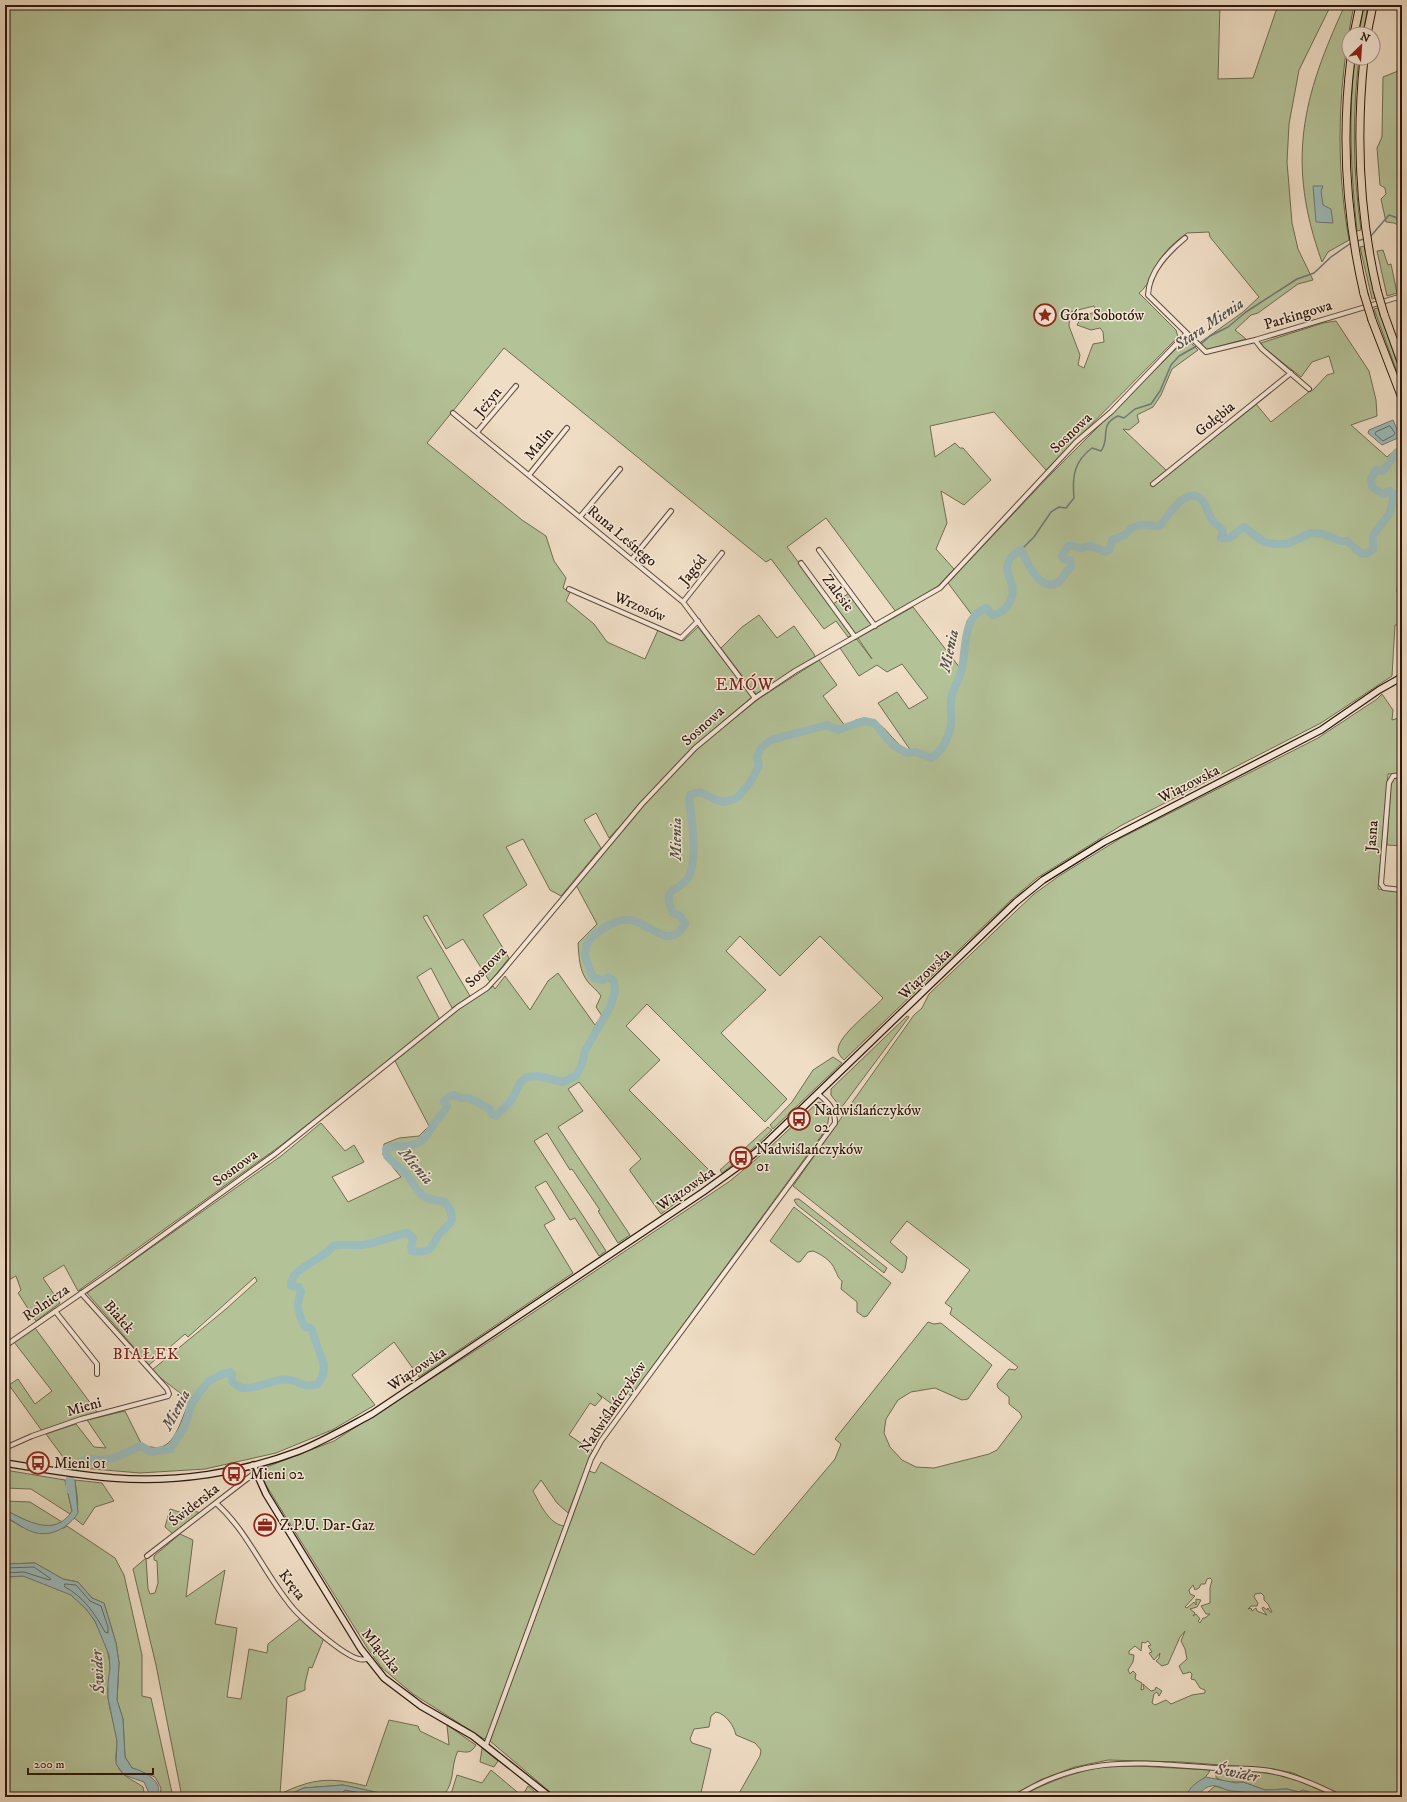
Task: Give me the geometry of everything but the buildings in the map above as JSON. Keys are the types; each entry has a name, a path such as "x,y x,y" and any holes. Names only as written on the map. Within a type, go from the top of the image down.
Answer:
{"highway":[{"path":"1356,26 1360,5"},
{"path":"1369,26 1373,5"},
{"path":"1349,66 1347,98 1346,180 1351,228 1364,294 1372,320 1402,398"},
{"path":"1363,66 1359,157 1365,230 1377,290 1402,364"}],"main road":[{"name":"Wiązowska","path":"5,1463 115,1478 176,1478 214,1474 253,1465 299,1451 334,1435 378,1409 723,1178 763,1146 1016,902 1043,880 1123,831 1321,730 1379,690 1402,677"},
{"name":"Mlądzka","path":"253,1465 256,1475 266,1494 368,1659 384,1678 421,1706 451,1722 486,1745 550,1797"}],"street":[{"path":"1185,238 1168,253 1160,264 1150,282 1148,295 1186,334"},
{"name":"Parkingowa","path":"1186,334 1201,350 1206,352 1220,350 1402,296"},
{"name":"Sosnowa","path":"82,1293 275,1154 458,1007 487,988 642,804 695,748 755,698 795,671 940,588 1076,442 1128,395 1186,334"},
{"path":"1255,340 1262,349 1309,389"},
{"name":"Gołębia","path":"1153,484 1291,373"},
{"name":"Jeżyn","path":"477,432 516,386"},
{"name":"Runa Leśnego","path":"453,413 683,602 755,698"},
{"name":"Malin","path":"529,475 568,428"},
{"path":"580,517 620,469"},
{"path":"632,560 671,511"},
{"path":"819,550 875,626"},
{"name":"Jagód","path":"683,602 722,553"},
{"name":"Zalesie","path":"801,563 855,637"},
{"name":"Wrzosów","path":"569,589 681,638 698,622"},
{"name":"Jasna","path":"1402,775 1393,776 1389,783 1381,884 1384,888 1402,890"},
{"name":"Nadwiślańczyków","path":"486,1745 591,1458 601,1441 835,1123 835,1116 832,1108 818,1094"},
{"name":"Rolnicza","path":"5,1346 82,1293"},
{"name":"Białek","path":"82,1293 169,1394"},
{"path":"55,1311 97,1364 97,1374"},
{"name":"Mieni","path":"5,1448 32,1436 81,1419 167,1398 169,1394"},
{"name":"Świderska","path":"147,1556 252,1475 256,1475"},
{"name":"Kręta","path":"216,1504 242,1530 269,1577 289,1604 338,1648 359,1659 368,1659"},
{"path":"1015,1797 1040,1782 1080,1768 1109,1764 1138,1763 1264,1770 1298,1778 1340,1797"}],"green space":[{"path":"5,5 1220,5 1218,79 1253,78 1278,5 1331,5 1299,70 1289,124 1287,162 1292,223 1298,249 1313,280 1298,284 1258,313 1251,315 1235,330 1246,339 1205,350 1198,344 1243,312 1259,297 1210,237 1209,232 1187,233 1172,245 1164,254 1146,286 1139,293 1176,330 1178,337 1046,470 994,412 930,426 935,457 955,443 960,448 963,448 991,480 964,505 941,491 947,523 936,549 954,569 938,586 896,612 826,518 787,547 853,635 848,637 836,621 824,629 771,559 766,562 504,348 427,443 522,520 546,536 554,561 566,578 563,588 570,592 566,601 594,624 607,642 645,659 658,630 683,641 698,627 752,697 694,746 609,838 596,813 584,820 601,848 561,896 550,890 523,839 506,847 527,885 483,915 509,958 490,982 463,939 446,949 427,915 423,917 470,996 452,1008 431,968 417,977 440,1020 280,1146 78,1291 64,1265 43,1278 60,1303 36,1321 18,1293 21,1290 16,1276 5,1282","holes":["1094,306 1096,311 1081,318 1077,325 1091,330 1100,328 1103,332 1104,342 1093,344 1084,368 1078,365 1080,355 1069,326 1070,312"]},
{"path":"1345,5 1354,5 1350,26 1341,26 1341,66 1344,66 1340,122 1340,152 1349,240 1328,252 1322,262 1311,226 1304,193 1302,161 1304,131 1309,101 1318,70"},
{"path":"1364,5 1368,5 1364,26 1360,26"},
{"path":"1354,66 1358,66 1355,101 1354,144 1356,187 1361,230 1357,231 1351,144"},
{"path":"1398,71 1402,73 1402,227 1394,223 1386,222 1381,199 1386,194 1385,188 1380,185 1377,148 1382,137 1383,77"},
{"path":"1364,246 1375,298 1372,299 1360,247"},
{"path":"1383,250 1388,265 1391,264 1397,293 1387,296 1377,251"},
{"path":"1378,308 1402,377 1402,386 1374,309"},
{"path":"1336,321 1369,371 1376,400 1377,416 1351,425 1387,457 1394,451 1402,450 1402,521 1397,592 1402,593 1402,625 1395,625 1392,676 1321,723 1122,825 1037,878 1011,900 844,1060 839,1054 838,1050 844,1037 883,998 820,936 780,976 740,936 726,951 766,990 721,1033 787,1099 765,1122 647,1004 626,1026 660,1060 629,1090 711,1172 712,1176 661,1214 630,1171 630,1169 641,1159 579,1082 568,1089 583,1111 558,1127 630,1235 618,1243 598,1211 600,1210 572,1169 570,1170 547,1133 534,1141 606,1251 599,1256 575,1218 570,1220 546,1181 535,1187 555,1219 544,1225 573,1273 419,1377 394,1342 352,1375 375,1405 332,1430 276,1453 205,1469 140,1473 58,1466 63,1457 46,1434 76,1424 94,1447 106,1448 87,1420 125,1411 142,1445 159,1448 166,1445 175,1435 181,1423 188,1405 185,1402 188,1399 152,1370 226,1309 257,1281 255,1277 188,1337 185,1334 149,1365 87,1293 281,1156 321,1123 345,1151 354,1145 364,1162 332,1177 348,1202 401,1177 383,1155 384,1144 399,1138 419,1136 429,1126 395,1061 459,1009 493,986 495,989 505,976 530,1010 548,981 558,973 595,1025 602,1016 596,1007 601,996 585,978 580,963 578,943 597,924 576,885 634,815 697,748 760,698 819,660 837,685 823,696 845,726 856,720 865,719 873,721 880,725 898,744 911,751 878,703 897,692 909,709 928,698 902,664 887,672 877,665 859,676 840,648 856,638 872,659 858,638 913,607 960,668 967,621 972,615 948,583 1050,475 1185,340 1190,342 1198,350 1172,369 1161,395 1153,407 1137,415 1139,422 1129,430 1123,429 1167,471 1256,404 1271,422 1313,390 1327,375 1334,373 1329,356 1312,362 1301,377 1264,348 1261,343 1323,323"},
{"path":"849,593 872,625 856,634 833,604"},
{"path":"759,615 777,638 794,626 815,657 756,694 721,648 742,627"},
{"path":"1382,694 1393,710 1392,720 1402,717 1402,773 1388,774 1378,889 1402,892 1402,1797 1346,1797 1293,1773 1274,1769 1181,1762 1108,1760 1075,1767 1040,1780 1011,1797 737,1797 760,1756 761,1750 755,1743 736,1735 729,1721 723,1715 716,1712 711,1716 709,1727 694,1729 690,1739 692,1743 711,1749 700,1797 556,1797 490,1741 589,1471 595,1473 601,1462 754,1555 835,1459 841,1444 835,1439 928,1322 934,1324 941,1323 992,1365 968,1399 962,1400 935,1388 911,1392 898,1400 886,1419 884,1433 890,1447 902,1460 916,1467 934,1468 989,1454 997,1450 1022,1417 1020,1413 1009,1404 1009,1397 998,1388 997,1384 1009,1369 1015,1370 1018,1367 950,1314 952,1308 945,1303 970,1270 907,1221 890,1242 907,1257 905,1269 902,1273 793,1186 914,1015 922,1008 929,994 1034,894 1059,876 1121,838 1318,738 1377,699","holes":["1210,1578 1212,1580 1210,1588 1210,1603 1201,1606 1206,1614 1210,1614 1203,1618 1200,1623 1198,1621 1200,1619 1196,1614 1193,1616 1195,1613 1190,1609 1197,1607 1201,1600 1196,1599 1196,1605 1194,1602 1187,1608 1185,1607 1195,1596 1190,1594 1189,1590 1193,1585 1195,1590 1199,1588 1201,1584 1205,1584 1207,1579","1261,1593 1264,1596 1264,1600 1272,1612 1270,1612 1268,1608 1267,1610 1263,1607 1262,1609 1267,1615 1257,1611 1256,1608 1252,1611 1251,1608 1248,1609 1251,1606 1257,1606 1258,1603 1254,1597 1255,1594","1185,1631 1181,1641 1185,1649 1187,1659 1179,1666 1183,1674 1190,1672 1192,1674 1191,1679 1195,1680 1200,1688 1205,1690 1205,1693 1192,1695 1171,1704 1166,1700 1155,1705 1152,1703 1154,1694 1157,1692 1159,1696 1162,1691 1156,1687 1155,1690 1151,1691 1143,1684 1144,1689 1141,1690 1142,1683 1135,1679 1136,1674 1133,1671 1130,1674 1128,1670 1133,1662 1134,1655 1129,1654 1129,1651 1135,1646 1141,1651 1142,1642 1145,1643 1148,1641 1151,1645 1148,1646 1152,1652 1149,1653 1154,1660 1160,1653 1159,1658 1156,1661 1162,1666 1168,1664 1180,1637"]},
{"path":"1394,778 1402,779 1402,846 1387,845 1391,781"},
{"path":"907,1016 909,1017 841,1108 831,1095 831,1089"},
{"path":"833,1057 842,1063 773,1129 770,1125 792,1102 813,1070"},
{"path":"818,1102 823,1103 829,1116 827,1128 631,1396 626,1392 616,1407 597,1393 602,1398 595,1406 590,1403 569,1435 593,1451 568,1513 557,1503 541,1480 533,1491 549,1517 554,1522 564,1526 487,1737 484,1739 413,1694 382,1668 368,1649 264,1482 261,1473 264,1468 334,1441 498,1336 730,1181 767,1150"},
{"path":"768,1127 772,1130 748,1153 743,1150"},
{"path":"740,1152 744,1156 722,1173 720,1170"},
{"path":"799,1199 887,1268 884,1273 797,1205 794,1200"},
{"path":"794,1207 891,1283 867,1316 864,1317 857,1312 857,1302 841,1289 842,1281 838,1277 834,1267 826,1258 813,1251 808,1252 800,1262 797,1262 770,1241"},
{"path":"35,1328 97,1412 42,1431 9,1385 18,1379 35,1404 52,1391 14,1342"},
{"path":"5,1470 65,1480 72,1511 70,1514 31,1489 5,1488"},
{"path":"75,1480 102,1483 114,1501 95,1507 83,1525 74,1518 78,1505"},
{"path":"5,1501 30,1502 62,1522 48,1526 33,1523 5,1510"},
{"path":"170,1509 186,1514 188,1510 202,1513 173,1534 165,1527"},
{"path":"5,1517 22,1527 64,1528 67,1526 115,1558 124,1575 142,1655 142,1696 151,1698 173,1797 160,1797 161,1788 155,1777 132,1768 125,1757 123,1719 117,1700 119,1663 116,1643 104,1603 92,1598 78,1582 63,1579 35,1563 5,1564"},
{"path":"180,1534 193,1540 186,1597 225,1570 215,1624 237,1628 227,1697 241,1699 249,1649 267,1653 268,1644 301,1618 324,1638 312,1668 309,1667 305,1690 287,1697 280,1794 313,1782 332,1780 366,1786 389,1720 418,1726 420,1731 449,1745 447,1725 476,1745 469,1752 458,1751 451,1781 446,1792 441,1797 398,1797 343,1785 304,1788 283,1797 182,1797 156,1665 133,1569 146,1558 148,1589 150,1594 155,1593 158,1583 157,1561 154,1560 154,1556"},
{"path":"23,1576 48,1584 71,1595 86,1609 98,1626 106,1645 110,1665 108,1698 117,1740 116,1761 121,1772 143,1787 145,1797 5,1797 5,1577"},
{"path":"482,1748 498,1761 494,1767 480,1762"},
{"path":"1109,1766 1210,1770 1206,1776 1191,1788 1186,1797 1020,1797 1063,1777"},
{"path":"491,1770 522,1796 528,1786 541,1797 450,1797 457,1775 482,1783"},
{"path":"1216,1771 1257,1771 1293,1778 1335,1797 1322,1797 1303,1790 1299,1792 1287,1789 1265,1790 1243,1782 1227,1782 1216,1778"},
{"path":"1215,1786 1228,1790 1238,1790 1257,1796 1268,1797 1202,1797"},
{"path":"325,1794 348,1797 300,1797"}],"water":[{"path":"1313,186 1323,186 1321,191 1323,205 1331,209 1333,223 1316,222"},
{"path":"1393,420 1400,437 1382,445 1368,433 1369,430"},
{"path":"65,1480 75,1480 78,1513 65,1527 46,1534 33,1532 5,1517 5,1510 22,1519 40,1525 57,1524 65,1519 72,1511"},
{"path":"35,1563 63,1579 78,1582 92,1598 104,1603 116,1643 119,1663 117,1700 123,1719 125,1757 132,1768 142,1772 156,1782 159,1792 157,1797 147,1797 149,1793 144,1782 124,1775 116,1764 117,1741 108,1698 110,1668 109,1655 95,1621 86,1609 71,1595 23,1576 5,1577 5,1564"},
{"path":"1206,1777 1236,1783 1243,1782 1265,1790 1287,1789 1299,1792 1303,1790 1322,1797 1257,1796 1249,1793 1227,1790 1217,1786 1211,1786 1207,1787 1195,1796 1186,1797 1191,1788"},
{"path":"343,1785 398,1797 348,1797 325,1794 300,1797 283,1797 304,1788"}],"waterway":[{"name":"Stara Mienia","path":"1370,237 1389,215 1402,221"},
{"name":"Stara Mienia","path":"1357,241 1364,239"},
{"name":"Stara Mienia","path":"1021,550 1034,537 1051,512 1059,507 1066,508 1074,498 1073,483 1078,464 1081,458 1092,448 1101,451 1104,446 1108,423 1118,416 1124,418 1135,409 1151,404 1160,391 1171,365 1179,356 1202,343 1210,336 1228,327 1246,312 1297,279 1314,273 1331,257 1351,243"},
{"name":"Mienia","path":"70,1490 70,1480 73,1470 75,1466 84,1460 112,1458 120,1456 141,1446 151,1452 170,1449 185,1426 191,1405 199,1393 209,1381 222,1374 230,1372 232,1374 232,1381 243,1388 256,1387 280,1380 291,1380 306,1385 318,1384 323,1375 324,1365 311,1328 305,1327 300,1314 298,1301 301,1292 299,1287 291,1286 292,1279 295,1274 328,1252 333,1246 364,1245 408,1233 413,1238 411,1247 412,1251 420,1252 432,1247 438,1236 452,1220 451,1211 445,1202 430,1199 422,1195 408,1176 387,1156 386,1149 393,1146 410,1146 421,1141 445,1110 447,1106 444,1102 448,1097 454,1095 461,1098 469,1098 490,1109 492,1114 496,1116 510,1102 521,1082 527,1077 539,1076 563,1082 576,1076 582,1064 585,1051 611,1005 615,992 614,981 609,977 603,980 594,978 591,972 585,955 586,946 590,940 602,929 623,920 639,922 666,936 672,936 678,933 685,923 680,916 672,912 669,897 670,893 688,878 693,864 692,820 689,801 690,795 700,792 716,800 725,802 737,798 749,784 759,766 757,757 761,748 771,740 827,725 838,730 864,721 874,723 893,745 907,753 916,752 931,758 944,744 950,730 951,699 961,672 966,636 972,619 978,612 986,608 992,615 997,614 1005,608 1011,600 1013,590 1007,571 1007,566 1011,557 1021,550 1040,580 1051,585 1061,580 1071,567 1070,560 1063,559 1062,556 1068,546 1080,548 1091,546 1105,552 1110,549 1112,540 1125,535 1131,528 1142,525 1160,526 1178,503 1190,496 1196,496 1202,500 1212,520 1223,531 1221,538 1225,539 1231,537 1244,527 1264,542 1277,544 1287,544 1311,533 1323,534 1340,541 1347,541 1362,554 1368,553 1373,549 1373,535 1390,513 1394,494 1390,491 1383,494 1372,487 1371,479 1376,470 1383,471 1397,452 1402,452"}],"place":[{"name":"Góra Sobotów","path":"1045,315"},
{"name":"Nadwiślańczyków 02","path":"799,1119"},
{"name":"Nadwiślańczyków 01","path":"741,1158"},
{"name":"Mieni 01","path":"38,1463"},
{"name":"Mieni 02","path":"234,1474"},
{"name":"Z.P.U. Dar-Gaz","path":"265,1525"}],"district":[{"name":"EMÓW","path":"745,685"},
{"name":"BIAŁEK","path":"146,1354"}],"water label":[{"name":"Świder","path":"98,1672"},
{"name":"Świder","path":"1237,1773"}]}
